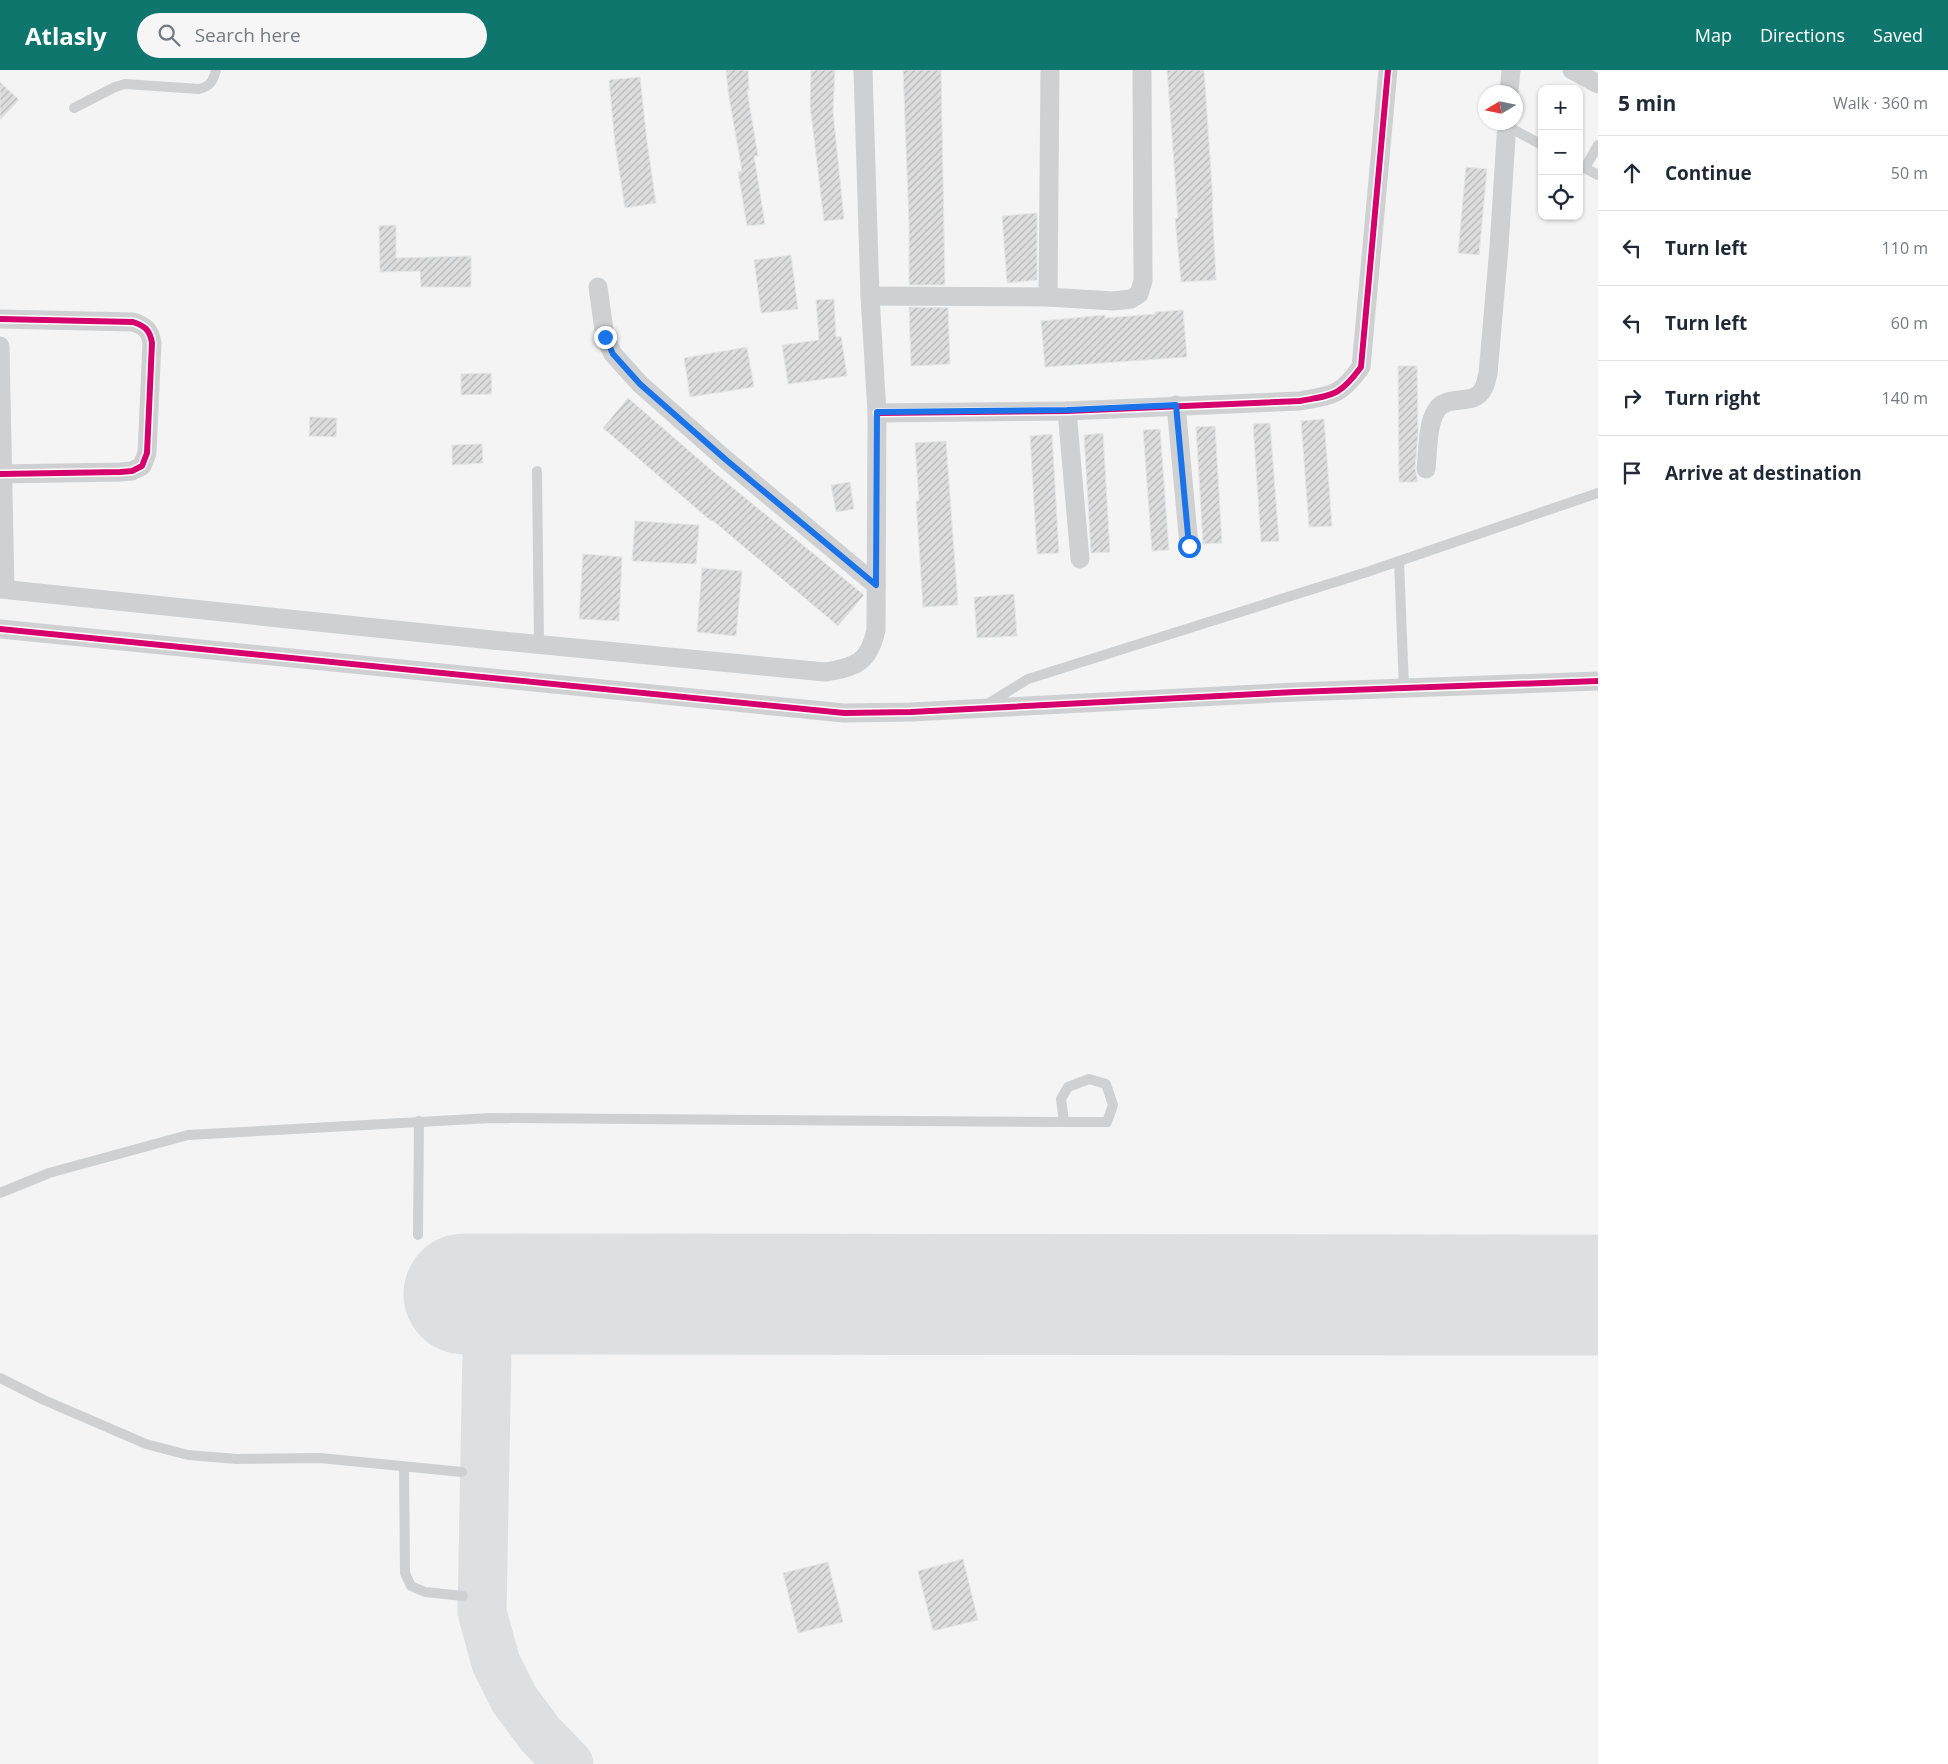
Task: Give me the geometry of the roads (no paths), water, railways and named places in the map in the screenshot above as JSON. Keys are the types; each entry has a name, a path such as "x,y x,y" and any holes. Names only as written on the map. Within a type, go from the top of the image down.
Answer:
{"street":[{"path":"0,346 3,589 825,672 844,669 862,660 872,648 876,630 877,412 870,296 863,70"},
{"path":"1048,297 1050,70"},
{"path":"870,296 1048,297 1113,301 1131,299 1138,294 1143,281 1142,70"},
{"path":"877,412 1067,410 1300,401 1330,396 1348,386 1361,367 1388,70"},
{"path":"1509,85 1510,70"},
{"path":"1572,70 1598,84"},
{"path":"1426,469 1432,419 1436,409 1442,403 1473,398 1478,395 1483,390 1488,374 1499,257 1507,130"},
{"path":"598,287 605,337 613,354 640,384 725,459 876,585"},
{"path":"0,319 133,322 144,326 150,333 152,343 147,453 142,466 132,471 120,472 1,474"},
{"path":"1176,405 1189,546"},
{"path":"1067,410 1080,559"},
{"path":"0,629 844,713 1598,681"}],"lane":[{"path":"74,108 115,87 125,84 199,89 207,87 212,82 216,70"},
{"path":"1518,130 1538,142"},
{"path":"1583,165 1598,145"},
{"path":"1583,167 1598,176"},
{"path":"537,472 539,644"},
{"path":"982,708 1028,679 1399,561 1598,493"},
{"path":"1399,561 1404,688"},
{"path":"0,1193 49,1174 188,1135 501,1118 1064,1122 1107,1122 1113,1105 1106,1084 1089,1079 1068,1087 1061,1099 1064,1122"},
{"path":"418,1235 419,1121"},
{"path":"0,1378 44,1400 146,1444 188,1455 237,1459 320,1458 462,1472"},
{"path":"404,1466 405,1574 410,1586 425,1592 463,1596"}]}
